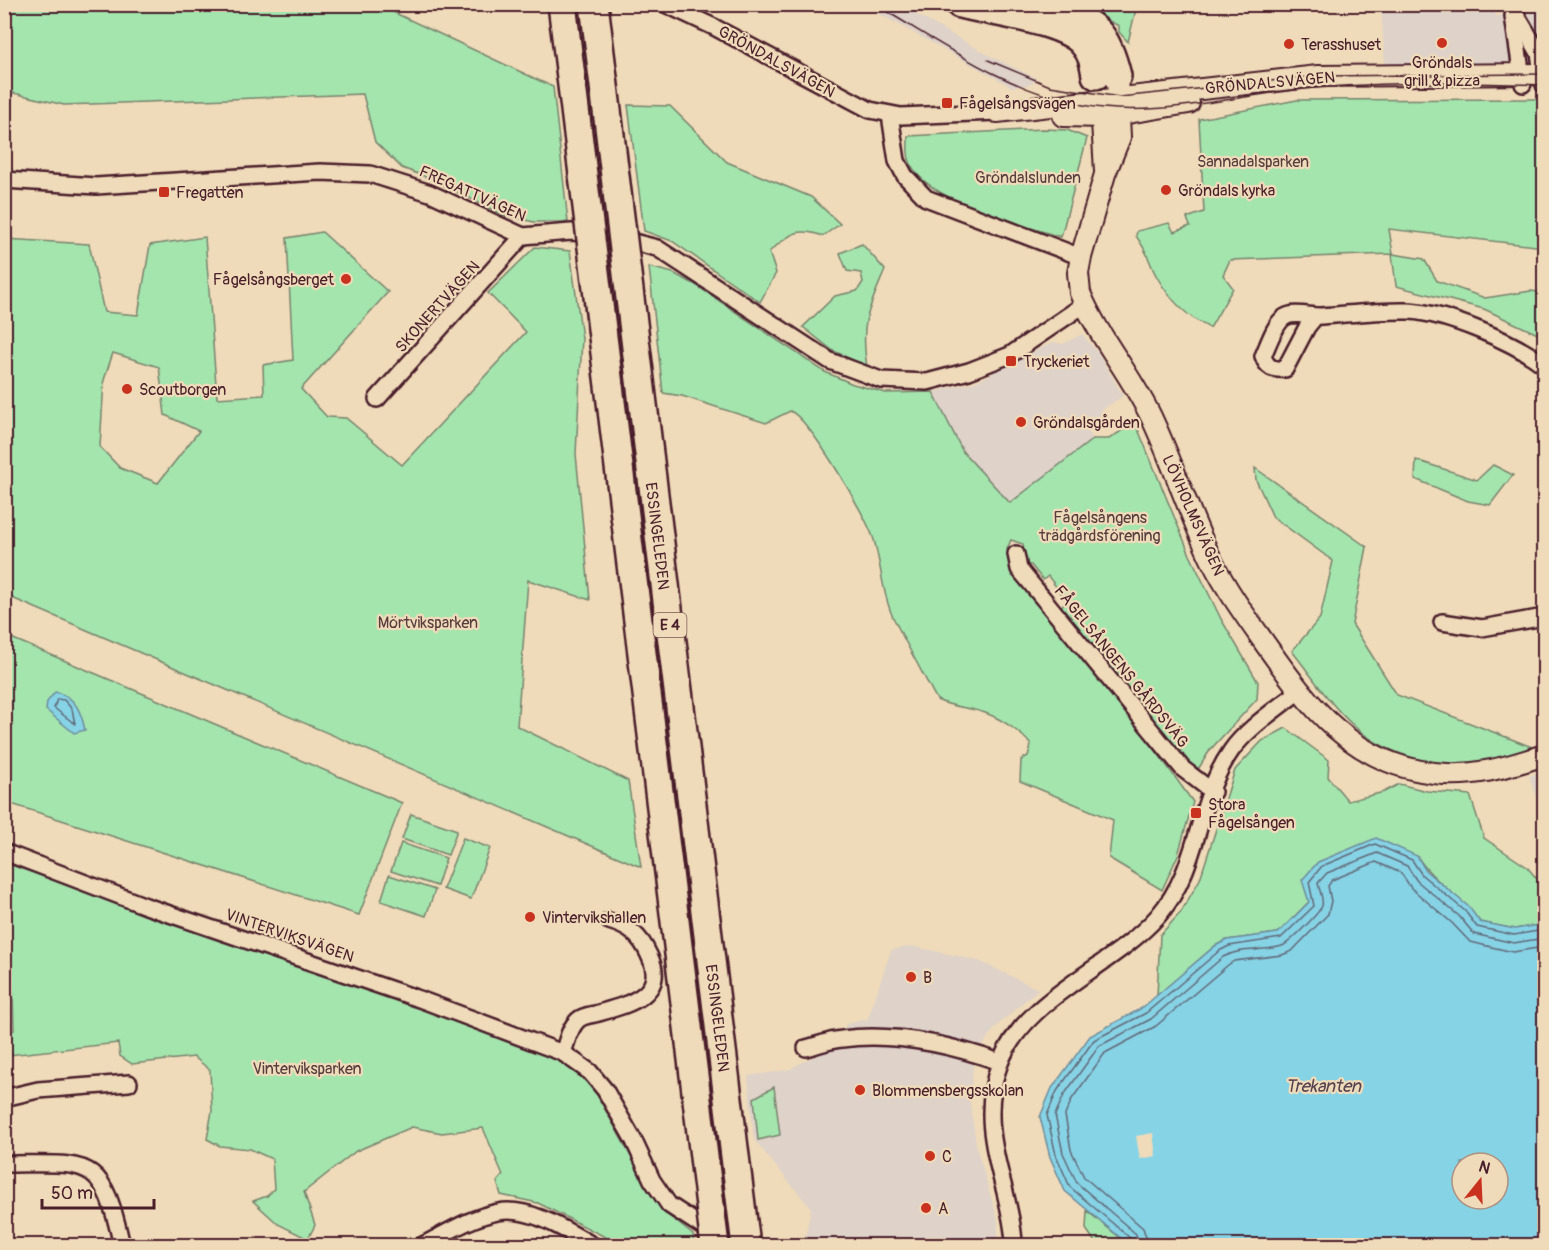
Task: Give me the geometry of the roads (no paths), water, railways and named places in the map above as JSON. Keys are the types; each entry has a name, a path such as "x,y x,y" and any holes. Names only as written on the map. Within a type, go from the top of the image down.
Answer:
{"highway":[{"name":"ESSINGELEDEN","path":"562,4 715,1245"},
{"name":"ESSINGELEDEN","path":"594,4 746,1245"},
{"path":"960,4 1051,26 1074,35 1091,54 1110,97"},
{"path":"1019,4 1074,16 1093,26 1111,52 1110,97"}],"street":[{"name":"GRÖNDALSVÄGEN","path":"665,4 714,27 848,101 890,115 997,112 1110,97 1318,76 1544,79"},
{"path":"1510,4 1516,27 1522,79"},
{"path":"1510,4 1539,53 1544,79"},
{"name":"LÖVHOLMSVÄGEN","path":"1110,97 1119,144 1105,174 1081,257 1078,282 1085,304 1154,422 1214,564 1232,596 1316,712 1352,741 1378,756 1431,773 1474,774 1545,755"},
{"path":"890,115 897,161 918,192 952,210 1081,257"},
{"name":"FREGATTVÄGEN","path":"4,180 96,186 320,172 370,174 430,193 523,236 571,232 606,235 657,248 830,361 880,380 927,382 969,371 1010,355 1085,304"},
{"name":"SKONERTVÄGEN","path":"377,399 523,236"},
{"path":"1316,316 1411,311 1467,327 1505,342 1545,365"},
{"name":"FÅGELSÅNGENS GÅRDSVÄG","path":"1016,554 1019,569 1183,769 1212,792"},
{"path":"1442,622 1482,628 1545,617"},
{"path":"1014,1245 1012,1220 991,1141 990,1113 1000,1062 1028,1022 1052,999 1116,954 1158,916 1184,876 1220,770 1232,750 1299,691"},
{"name":"VINTERVIKSVÄGEN","path":"4,852 146,906 422,1000 563,1053 590,1072 605,1089 633,1139 652,1180 669,1205 732,1245"},
{"path":"563,1053 571,1030 579,1018 639,1000 650,990 655,978 653,962 644,943 629,927 609,921"},
{"path":"806,1048 841,1039 875,1038 969,1051 1000,1062"},
{"path":"4,1098 38,1090 129,1083"},
{"path":"4,1164 76,1165 92,1171 106,1191 122,1245"},
{"path":"421,1245 479,1218 511,1212 558,1227 594,1245"}],"water":[{"path":"55,692 68,697 76,705 85,730 74,733 46,710 47,702"},
{"name":"Trekanten","path":"1376,838 1417,856 1426,871 1469,907 1480,922 1515,929 1544,924 1544,1245 1129,1245 1065,1191 1050,1157 1040,1117 1052,1088 1090,1036 1142,1008 1215,946 1227,940 1278,933 1309,902 1302,880 1318,862"}],"tram line":[{"path":"874,4 998,76 1051,97 1107,108 1167,108 1288,91 1345,86 1430,83 1544,85"},
{"path":"988,60 1050,86 1120,97 1318,76 1544,74"}],"place":[{"name":"Gröndals grill & pizza","path":"1442,43"},
{"name":"Terasshuset","path":"1289,44"},
{"name":"Fågelsångsvägen","path":"947,103"},
{"name":"Gröndals kyrka","path":"1166,190"},
{"name":"Fregatten","path":"164,192"},
{"name":"Fågelsångsberget","path":"346,279"},
{"name":"Tryckeriet","path":"1011,361"},
{"name":"Scoutborgen","path":"127,389"},
{"name":"Gröndalsgården","path":"1021,422"},
{"name":"Stora Fågelsången","path":"1196,813"},
{"name":"Vintervikshallen","path":"530,917"},
{"name":"B","path":"911,977"},
{"name":"Blommensbergsskolan","path":"860,1090"},
{"name":"C","path":"930,1156"},
{"name":"A","path":"926,1208"}],"park label":[{"name":"Sannadalsparken","path":"1253,161"},
{"name":"Gröndalslunden","path":"1028,177"},
{"name":"Fågelsångens trädgårdsförening","path":"1100,526"},
{"name":"Mörtviksparken","path":"428,622"},
{"name":"Vinterviksparken","path":"307,1068"}]}
